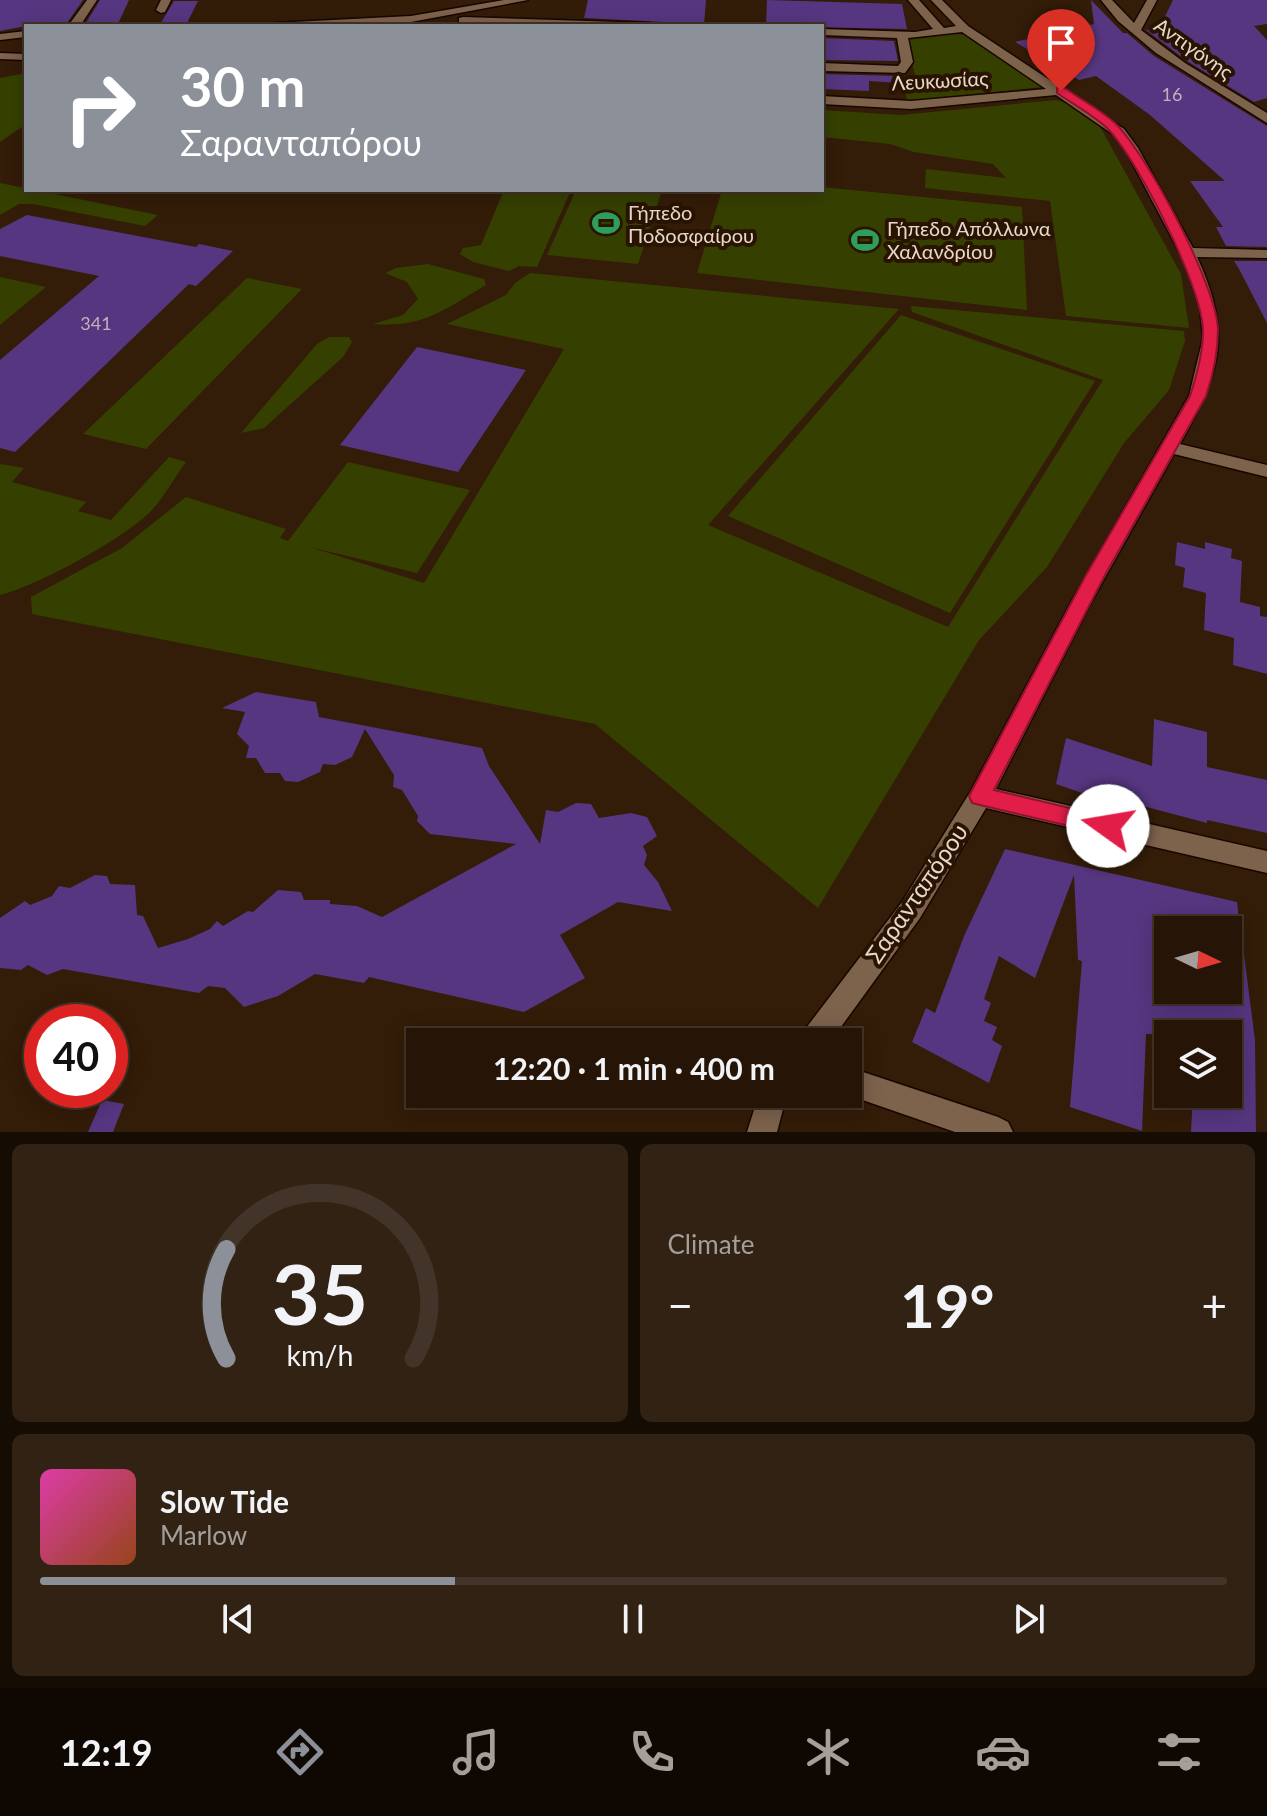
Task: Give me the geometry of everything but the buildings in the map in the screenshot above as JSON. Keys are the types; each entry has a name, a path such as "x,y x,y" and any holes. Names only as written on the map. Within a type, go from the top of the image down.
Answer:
{"street":[{"path":"75,24 92,0"},
{"path":"411,19 482,4 523,0"},
{"path":"913,0 941,31"},
{"name":"Σαρανταπόρου","path":"823,1028 911,910 980,796 1079,606 1198,396 1207,369 1210,345 1206,302 1186,252 1131,148 1109,124 964,28 936,0"},
{"name":"Αντιγόνης","path":"1106,0 1169,55 1267,119"},
{"path":"1136,29 1152,0"},
{"path":"471,23 482,4"},
{"path":"313,24 411,19 531,24"},
{"path":"824,32 902,35 964,28"},
{"path":"0,37 24,34"},
{"path":"824,67 901,70 907,62 902,35"},
{"path":"0,56 24,57"},
{"name":"Λευκωσίας","path":"824,100 911,105 1061,91"},
{"path":"1248,106 1267,100"},
{"path":"1186,252 1267,254"},
{"path":"1169,447 1267,471"},
{"path":"980,796 1267,862"},
{"path":"862,1086 998,1132"},
{"path":"762,1132 769,1108"}],"green space":[{"path":"966,35 1041,82 1042,87 907,101 905,87 917,85 907,40"},
{"path":"24,73 24,125 0,142 0,78"},
{"path":"1056,100 1081,111 1102,130 1181,274 1189,328 1066,316 1050,201 925,188 926,169 1006,178 993,164 914,152 890,144 824,137 824,110 901,115"},
{"path":"0,183 24,188 24,192 44,192 158,215 145,226 33,204 19,204 0,215"},
{"name":"Γήπεδο Απόλλωνα Χαλανδρίου","path":"824,187 1022,207 1027,310 697,273 721,192 824,192"},
{"path":"503,192 570,192 537,267 519,266 509,271 473,262 460,254 463,248 481,245"},
{"name":"Γήπεδο Ποδοσφαίρου","path":"575,192 661,192 638,264 547,255"},
{"path":"428,264 484,279 486,285 420,320 373,324 403,315 418,299 407,282 385,273 396,268"},
{"path":"530,273 899,309 708,525 948,627 1103,380 912,312 911,306 1184,331 1185,341 1169,390 1124,443 1047,567 979,640 818,908 595,724 32,614 31,597 122,548 186,497 286,529 280,538 288,541 348,462 470,490 417,573 310,547 424,583 564,349 447,324 506,295 515,283"},
{"path":"0,277 46,287 0,325"},
{"path":"247,278 302,289 146,449 83,434"},
{"path":"901,315 1095,381 950,613 728,516"},
{"path":"329,337 349,337 352,342 343,357 264,428 241,433 317,344"},
{"path":"169,457 186,462 155,506 137,523 57,572 0,595 0,464 24,468 12,482 86,502 78,511 111,520"}],"place":[{"name":"Γήπεδο Ποδοσφαίρου","path":"606,223"},
{"name":"Γήπεδο Απόλλωνα Χαλανδρίου","path":"865,240"}],"route":[{"path":"1061,91 1119,132 1131,148 1195,270 1211,330 1207,369 1198,396 1095,575 980,796 1108,826"}]}
